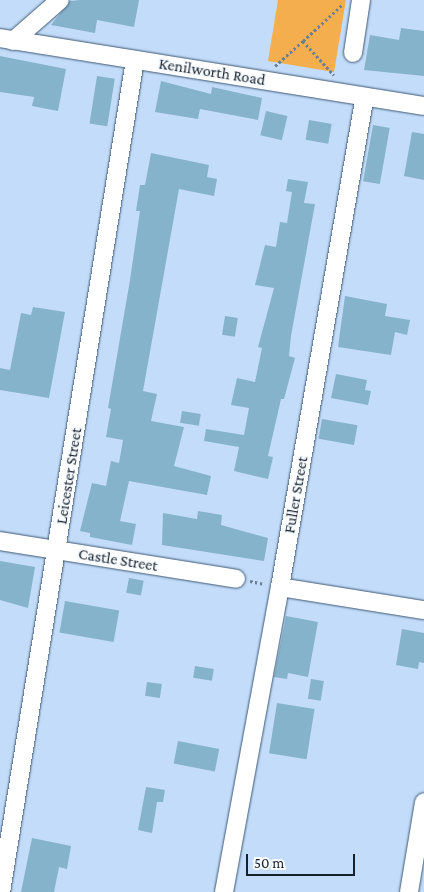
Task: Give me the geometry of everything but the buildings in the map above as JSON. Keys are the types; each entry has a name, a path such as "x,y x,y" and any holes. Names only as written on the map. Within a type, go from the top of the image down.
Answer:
{"street":[{"path":"6,40 60,0"},
{"path":"353,53 361,0"},
{"name":"Kenilworth Road","path":"6,40 424,106"},
{"name":"Leicester Street","path":"1,892 135,60"},
{"name":"Fuller Street","path":"224,892 280,587 365,97"},
{"name":"Castle Street","path":"0,541 236,579"},
{"path":"280,587 424,610"},
{"path":"409,892 424,802"}],"path":[{"path":"275,66 343,4"},
{"path":"303,41 334,75"},
{"path":"236,579 280,587"}],"shaded area":[{"path":"278,0 346,0 334,72 268,61"}]}
